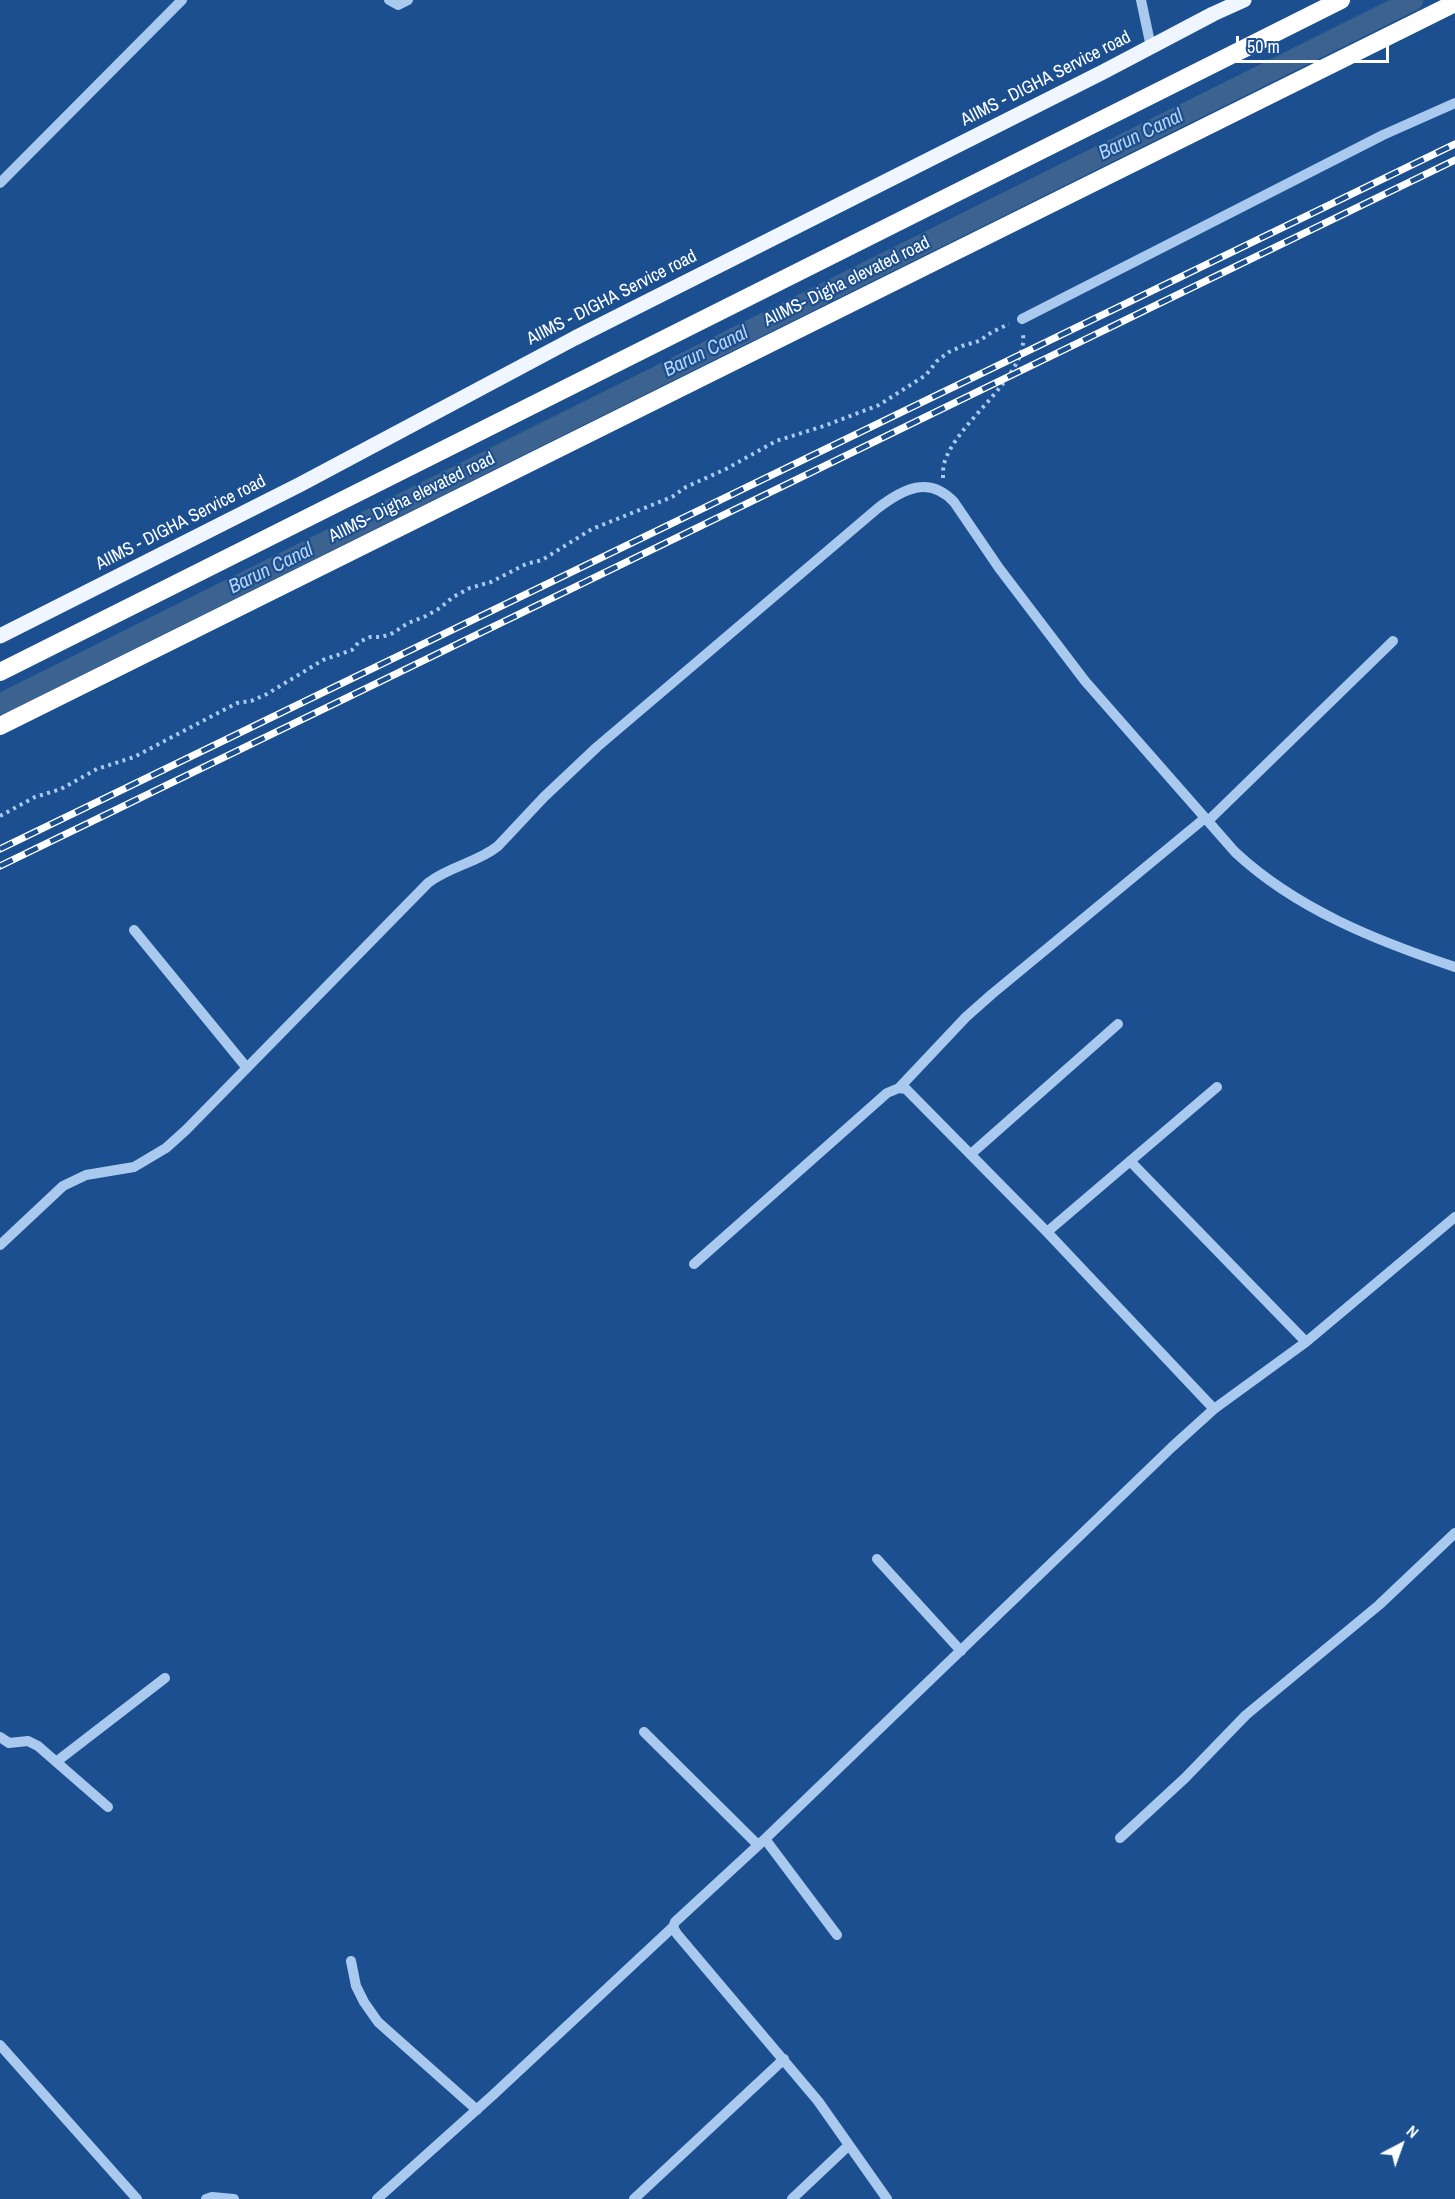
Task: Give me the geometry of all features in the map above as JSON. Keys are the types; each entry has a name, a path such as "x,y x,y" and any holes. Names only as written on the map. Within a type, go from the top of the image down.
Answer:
{"highway":[{"name":"AIIMS- Digha elevated road","path":"0,672 1341,0"},
{"name":"AIIMS- Digha elevated road","path":"0,726 1455,3"}],"main road":[{"name":"AIIMS - DIGHA Service road","path":"0,636 301,484 574,338 1213,14 1245,0"}],"street":[{"path":"0,183 182,0"},
{"path":"389,0 398,4 408,0"},
{"path":"1141,0 1151,46"},
{"path":"1022,319 1383,135 1455,103"},
{"path":"0,1245 68,1183 86,1175 134,1167 166,1148 186,1131 428,883 439,874 488,854 498,846 544,797 597,747 878,507 907,490 918,487 932,488 946,493 964,514 999,568 1085,681 1242,859 1283,891 1345,924 1409,951 1455,967"},
{"path":"694,1264 887,1093 899,1088 966,1017 992,994 1206,819 1393,641"},
{"path":"134,930 246,1068"},
{"path":"972,1154 1118,1024"},
{"path":"1047,1232 1217,1087"},
{"path":"899,1088 912,1092 1214,1409"},
{"path":"1130,1161 1306,1342"},
{"path":"377,2199 477,2110 673,1927 679,1916 761,1842 1076,1538 1214,1409 1306,1342 1455,1216"},
{"path":"1120,1838 1185,1778 1246,1715 1379,1605 1455,1533"},
{"path":"877,1559 961,1651"},
{"path":"56,1762 165,1678"},
{"path":"644,1732 761,1842 837,1935"},
{"path":"0,1737 9,1743 33,1742 108,1807"},
{"path":"673,1927 819,2101 887,2199"},
{"path":"351,1961 356,1986 378,2022 477,2110"},
{"path":"0,2045 137,2199"},
{"path":"634,2199 784,2059"},
{"path":"792,2199 849,2145"},
{"path":"207,2199 212,2197 234,2199"}],"path":[{"path":"0,816 35,797 61,789 97,769 134,757 237,703 251,701 267,694 324,660 352,650 359,642 370,637 382,637 393,633 408,622 440,608 453,597 470,588 491,582 526,564 542,560 592,529 672,497 686,487 726,469 776,441 879,405 927,375 937,361 949,352 979,341 992,332 1022,319 1024,343 1022,354 1008,376 952,447 944,470 946,493"}],"waterway":[{"name":"Barun Canal","path":"0,704 1413,0"}],"railway":[{"path":"0,849 1455,144"},
{"path":"0,866 1455,160"}]}
